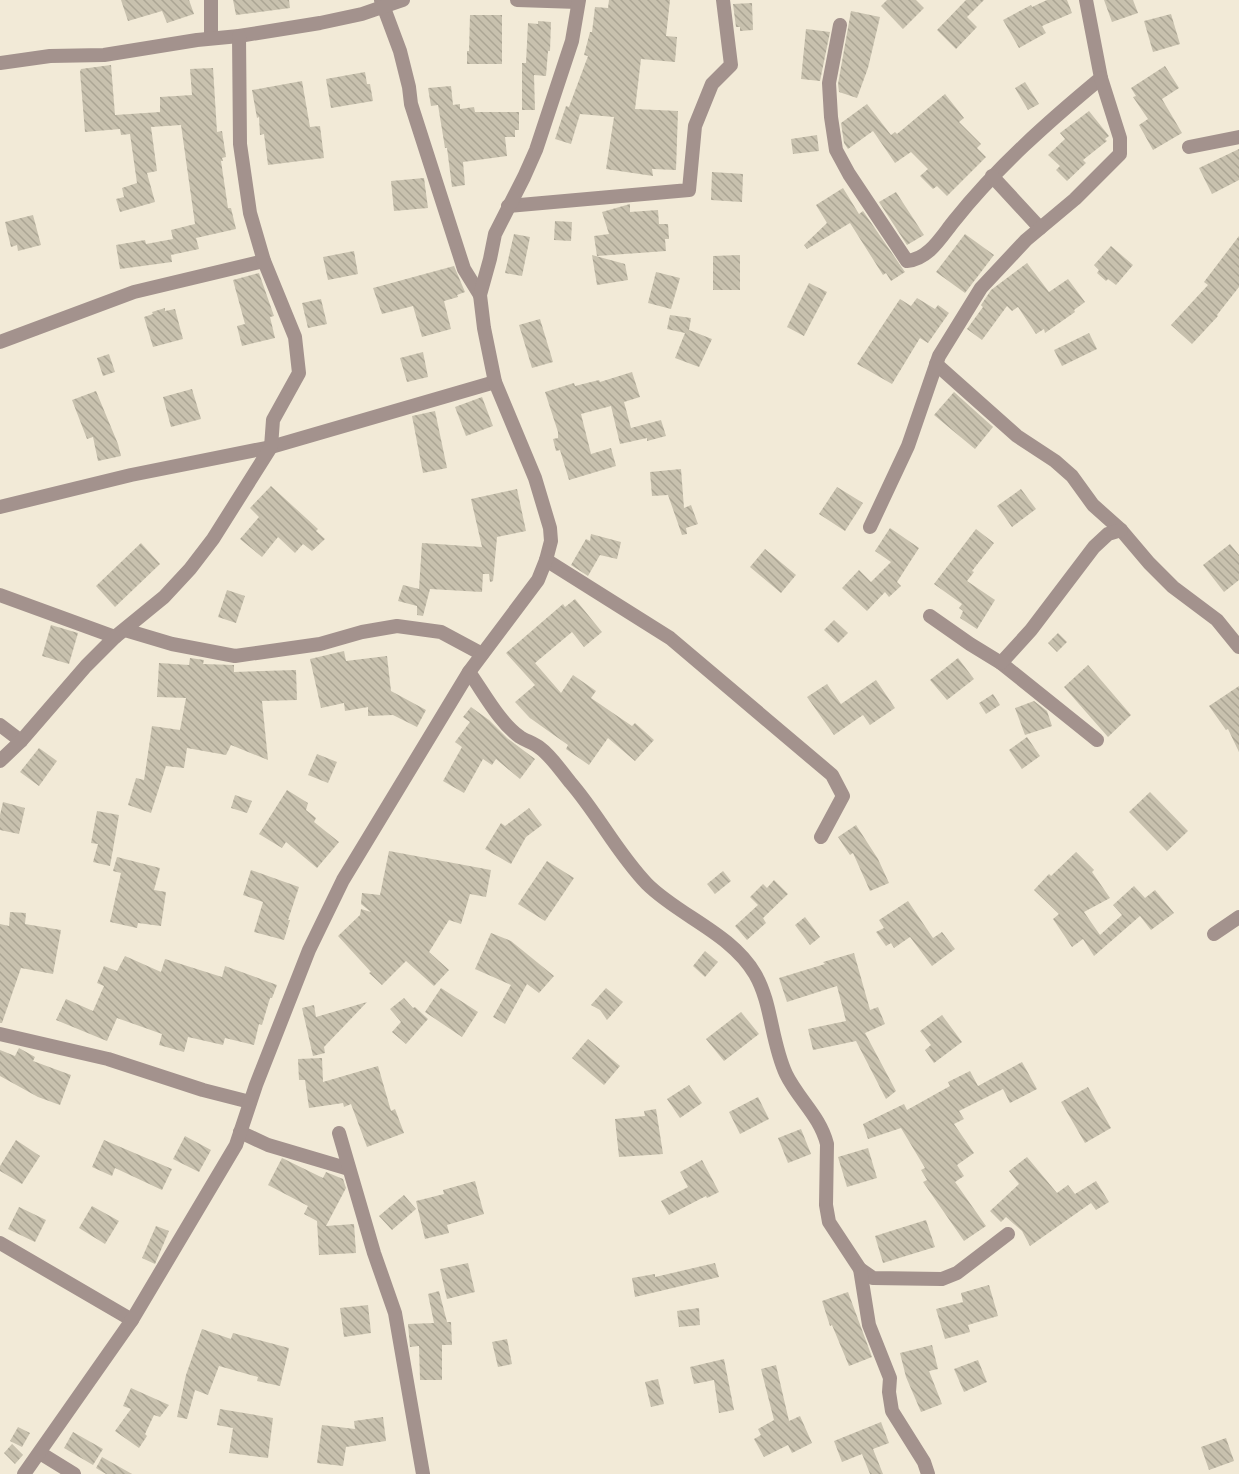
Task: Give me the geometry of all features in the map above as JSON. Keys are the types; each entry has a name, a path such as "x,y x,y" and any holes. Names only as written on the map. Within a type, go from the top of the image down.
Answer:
{"street":[{"path":"211,0 211,38"},
{"path":"0,63 50,56 104,56 211,38 239,36 320,23 403,0"},
{"path":"24,1474 132,1320 230,1155 309,950 343,880 469,672 538,580 546,560 551,541 550,528 535,478 495,382 480,295 495,234 536,150 572,41 579,1 517,0"},
{"path":"508,206 689,190 695,126 712,84 731,65 723,0"},
{"path":"870,527 908,446 936,364 981,288 1026,240 1075,199 1120,154 1120,138 1101,78 1086,0"},
{"path":"382,4 400,51 411,104 443,209 453,231 464,269 480,295"},
{"path":"840,25 829,83 836,150 849,174 907,261 918,260 929,252 992,176 1026,142 1101,78"},
{"path":"0,761 21,741 86,666 120,633 164,597 190,569 213,539 271,447 273,420 299,373 294,337 264,261 250,213 240,144 239,36"},
{"path":"1189,147 1239,137"},
{"path":"992,176 1040,228"},
{"path":"0,342 134,292 264,261"},
{"path":"936,364 1017,436 1055,461 1072,476 1093,505 1121,530 1157,571 1217,620 1239,647"},
{"path":"0,507 131,475 271,447 495,382"},
{"path":"1001,663 1031,630 1094,547 1108,534 1121,530"},
{"path":"546,560 670,638 832,775 843,796 821,837"},
{"path":"0,595 120,633 235,656 320,645 362,632 397,626 441,632 482,654"},
{"path":"930,615 1001,663 1097,740"},
{"path":"469,672 503,720 519,737 541,748 573,784 633,867 649,885 744,957 756,975 782,1065 793,1088 814,1114 825,1134 827,1144 826,1205 830,1222 860,1269 873,1278 942,1279 957,1273 1008,1233"},
{"path":"0,725 21,741"},
{"path":"1214,934 1239,917"},
{"path":"0,1034 108,1059 203,1090 250,1102"},
{"path":"240,1132 268,1145 349,1169"},
{"path":"339,1133 395,1313 423,1474"},
{"path":"0,1243 132,1320"},
{"path":"860,1269 869,1324 890,1378 889,1392 892,1411 924,1462 928,1474"},
{"path":"40,1453 74,1474"}],"building":[{"path":"121,0 189,0 194,14 167,23 162,11 128,21"},
{"path":"233,0 289,0 290,8 236,15"},
{"path":"609,0 670,0 666,36 677,37 675,62 641,59 635,109 678,111 676,170 652,169 653,176 606,169 614,117 580,114 571,144 555,139 566,106 569,107 588,56 584,55 590,32 592,32 595,7 608,8"},
{"path":"887,0 916,0 924,8 903,29 881,6"},
{"path":"966,0 984,0 967,17 977,27 956,49 937,30"},
{"path":"1047,0 1067,0 1072,13 1042,26 1046,33 1019,48 1003,20 1031,5 1032,7"},
{"path":"1104,0 1133,0 1138,13 1112,22"},
{"path":"752,3 753,30 740,31 740,27 736,27 733,4"},
{"path":"851,11 880,17 868,68 857,98 839,92 838,84"},
{"path":"1171,14 1180,44 1153,52 1144,21"},
{"path":"470,15 502,15 502,64 467,64"},
{"path":"538,21 551,22 546,76 534,75 535,110 522,110 522,63 526,63 528,23 538,24"},
{"path":"806,29 830,32 820,81 801,79"},
{"path":"111,65 115,115 160,112 160,97 192,95 190,69 213,68 217,132 222,131 226,157 221,161 228,208 231,208 236,229 196,238 199,249 171,255 172,262 120,269 116,245 145,240 146,244 173,239 171,230 195,224 181,125 151,127 157,171 147,173 155,202 120,212 116,199 124,197 122,188 137,183 130,134 121,135 120,129 85,132 80,72 81,69"},
{"path":"1165,66 1179,88 1162,99 1182,133 1153,150 1139,125 1148,119 1133,97 1136,96 1131,88"},
{"path":"365,72 373,101 331,108 326,79"},
{"path":"302,81 310,127 320,126 324,158 268,165 264,134 260,135 259,117 257,118 252,90"},
{"path":"1025,82 1039,104 1028,110 1015,88"},
{"path":"451,86 453,105 460,104 460,109 474,107 475,112 519,112 519,130 515,130 515,137 505,137 507,156 463,162 465,185 452,187 438,105 431,106 428,88"},
{"path":"945,94 964,118 959,122 981,144 977,148 986,157 947,196 937,186 933,189 920,176 928,169 911,152 895,163 873,131 848,149 844,143 841,123 867,104 891,135 895,132 897,134"},
{"path":"1089,111 1109,136 1105,139 1107,141 1083,160 1086,163 1067,181 1056,170 1060,166 1048,155 1065,139 1060,133"},
{"path":"817,135 819,151 793,154 791,139"},
{"path":"1239,149 1239,180 1212,194 1199,168"},
{"path":"712,172 743,174 742,202 711,200"},
{"path":"424,178 428,208 394,211 391,181"},
{"path":"843,188 859,214 863,211 905,272 891,281 886,273 883,275 850,223 807,249 804,245 827,223 816,205"},
{"path":"896,192 924,235 907,245 879,202"},
{"path":"630,204 630,212 658,210 659,224 668,224 669,239 665,239 666,251 597,256 594,236 609,234 602,212"},
{"path":"33,215 41,245 18,251 17,245 11,247 5,222"},
{"path":"555,221 572,222 571,241 554,240"},
{"path":"514,234 530,237 522,276 505,273"},
{"path":"965,234 994,255 965,293 936,272"},
{"path":"1239,236 1239,287 1218,316 1192,344 1171,325 1208,285 1204,282"},
{"path":"1111,246 1133,265 1116,285 1108,279 1106,281 1097,273 1099,270 1094,265"},
{"path":"354,251 358,274 328,280 323,257"},
{"path":"592,255 625,264 628,280 597,285"},
{"path":"740,255 740,290 713,290 713,256"},
{"path":"1027,263 1049,292 1068,279 1085,302 1045,333 1044,329 1036,334 1018,307 1012,311 1007,306 982,340 967,329 983,307 981,305 991,290"},
{"path":"454,266 465,292 457,295 458,297 444,301 451,329 422,337 413,306 382,314 373,288"},
{"path":"656,272 680,278 671,309 648,303"},
{"path":"259,273 274,316 270,317 275,338 242,346 237,326 245,324 233,280"},
{"path":"809,283 827,292 804,336 787,327"},
{"path":"917,298 935,309 938,305 949,313 928,343 920,338 892,384 857,364 900,299 911,306"},
{"path":"321,299 327,324 308,328 302,303"},
{"path":"165,308 165,311 175,309 183,339 153,347 144,317"},
{"path":"670,315 691,318 689,330 712,339 699,367 675,358 685,333 667,329"},
{"path":"540,319 553,362 532,368 519,325"},
{"path":"1089,333 1097,349 1062,366 1054,350"},
{"path":"423,352 428,377 407,382 400,358"},
{"path":"109,354 115,372 103,376 97,358"},
{"path":"632,372 640,397 624,402 631,428 661,420 666,436 620,444 611,406 581,414 591,454 611,448 616,466 569,480 560,450 556,451 553,439 558,438 558,432 545,392 574,383 575,386 599,380 600,382"},
{"path":"192,389 201,419 171,427 163,397"},
{"path":"96,391 121,456 98,461 93,437 87,439 72,400"},
{"path":"954,392 993,427 975,449 934,415"},
{"path":"482,397 493,426 466,436 455,407"},
{"path":"435,411 447,468 423,473 412,416"},
{"path":"681,469 684,508 691,505 698,524 686,528 687,534 682,535 668,495 652,496 650,472"},
{"path":"271,486 318,529 316,531 325,539 312,551 303,544 295,553 278,537 262,557 240,539 259,517 250,508"},
{"path":"837,487 863,503 845,531 819,514"},
{"path":"517,489 526,531 497,537 493,581 490,582 489,574 483,574 482,592 430,589 423,616 417,615 417,606 398,601 403,585 419,589 422,543 482,547 471,499"},
{"path":"1021,489 1036,509 1012,527 997,506"},
{"path":"890,528 919,548 897,582 901,586 889,597 885,592 867,611 842,588 859,570 871,582 891,562 875,551"},
{"path":"976,529 994,543 967,581 995,600 977,629 960,618 963,611 959,608 962,604 934,584"},
{"path":"591,534 621,542 617,559 600,555 588,576 571,565 586,539 590,541"},
{"path":"141,543 160,564 115,607 96,586"},
{"path":"1230,544 1239,555 1239,580 1224,592 1203,565"},
{"path":"765,549 796,575 781,593 750,567"},
{"path":"227,590 245,596 236,623 218,617"},
{"path":"575,599 602,632 584,647 572,632 535,663 561,693 573,675 596,691 591,698 632,726 635,723 654,740 635,761 608,738 589,765 566,749 568,745 530,718 515,702 535,685 506,653 563,604 565,607"},
{"path":"834,620 848,633 838,643 824,630"},
{"path":"51,625 78,633 69,664 42,656"},
{"path":"1058,633 1067,642 1057,652 1048,643"},
{"path":"344,651 346,661 387,656 391,691 426,710 417,727 393,715 368,716 368,707 345,711 344,703 321,708 310,659"},
{"path":"190,658 204,660 203,664 234,665 234,672 296,670 297,700 262,701 268,760 231,745 226,755 187,748 184,768 166,766 151,813 128,805 136,778 144,780 152,726 180,730 186,698 157,697 159,663 189,665"},
{"path":"958,658 974,679 947,700 930,680"},
{"path":"1088,665 1131,715 1108,737 1064,687"},
{"path":"876,680 895,708 870,725 863,715 834,735 807,697 827,684 841,704"},
{"path":"1239,686 1239,752 1228,729 1226,730 1209,706"},
{"path":"993,694 1000,705 986,714 979,703"},
{"path":"1034,701 1047,711 1052,726 1025,735 1015,708"},
{"path":"471,707 535,759 520,779 496,759 492,765 483,759 464,793 443,781 462,747 455,742 470,722 463,717"},
{"path":"1027,737 1040,756 1022,769 1009,750"},
{"path":"39,748 57,761 39,786 20,772"},
{"path":"317,754 337,762 328,783 308,775"},
{"path":"287,790 308,803 306,810 316,818 314,822 339,842 317,868 286,842 282,848 259,834"},
{"path":"1150,792 1188,831 1167,851 1129,812"},
{"path":"235,795 252,801 247,813 231,808"},
{"path":"3,802 25,808 19,834 0,830"},
{"path":"529,808 542,825 526,837 511,864 485,849 501,823 505,826"},
{"path":"97,811 119,815 110,866 93,862 98,844 91,843"},
{"path":"856,825 878,859 889,883 870,891 853,853 850,855 838,837"},
{"path":"389,851 491,870 486,897 470,894 461,924 449,920 429,952 449,970 434,986 406,961 382,985 338,936 360,915 361,909 371,912 361,904 362,893 380,895"},
{"path":"1076,852 1094,870 1092,872 1110,898 1084,912 1100,935 1122,915 1113,905 1134,886 1145,898 1155,890 1174,913 1151,930 1140,916 1094,956 1083,939 1072,947 1053,919 1059,914 1034,890 1049,874 1051,876"},
{"path":"117,857 160,868 154,890 166,892 161,926 138,923 137,928 110,922 121,873 113,871"},
{"path":"547,861 574,878 545,921 518,904"},
{"path":"251,870 299,887 284,940 254,932 263,902 243,895"},
{"path":"723,871 731,881 715,894 707,884"},
{"path":"774,880 788,894 763,918 766,923 747,940 735,926 758,905 750,897 763,884 767,888"},
{"path":"908,901 933,938 942,932 955,949 932,966 910,937 894,948 891,943 886,946 876,932 884,928 879,920"},
{"path":"10,912 26,913 25,924 61,930 53,974 21,968 2,1023 0,1023 0,924 9,926"},
{"path":"805,917 820,937 810,945 795,925"},
{"path":"491,933 511,941 554,976 539,993 527,984 505,1024 493,1017 511,985 475,969"},
{"path":"705,951 718,962 705,977 693,966"},
{"path":"854,953 870,1010 878,1007 885,1024 865,1033 896,1091 886,1099 856,1041 813,1050 808,1029 846,1021 837,986 787,1002 779,978"},
{"path":"125,956 161,972 165,959 222,977 225,966 277,985 270,998 262,1025 259,1024 254,1045 225,1038 223,1045 188,1037 184,1052 159,1045 162,1034 117,1018 107,1041 56,1020 66,999 93,1011 104,986 97,983 104,966 117,971"},
{"path":"441,988 478,1012 462,1037 425,1012"},
{"path":"606,988 623,1002 607,1020 600,1010 591,1005"},
{"path":"404,998 428,1019 406,1044 392,1032 401,1022 390,1009"},
{"path":"367,1002 324,1047 325,1053 313,1056 302,1008 314,1005 316,1017"},
{"path":"741,1012 759,1034 724,1061 706,1039"},
{"path":"942,1015 962,1042 934,1063 925,1050 931,1045 920,1031"},
{"path":"588,1039 620,1066 604,1085 572,1058"},
{"path":"19,1048 35,1057 33,1061 71,1075 60,1105 38,1097 0,1076 0,1050 15,1056"},
{"path":"322,1058 323,1082 378,1066 391,1111 395,1109 404,1133 367,1147 351,1104 344,1107 343,1103 309,1108 305,1080 299,1080 298,1059"},
{"path":"1022,1062 1037,1089 1010,1103 1003,1089 959,1111 964,1119 954,1124 974,1153 957,1165 964,1176 955,1182 986,1226 964,1241 923,1182 927,1180 921,1170 925,1168 901,1128 868,1139 863,1124 904,1104 907,1110 950,1086 948,1082 970,1071 978,1086"},
{"path":"689,1085 702,1103 680,1118 667,1099"},
{"path":"1088,1087 1111,1128 1085,1143 1061,1102"},
{"path":"758,1097 769,1119 740,1134 729,1112"},
{"path":"656,1109 663,1154 619,1157 615,1119 645,1116 644,1111"},
{"path":"801,1129 811,1154 788,1163 778,1138"},
{"path":"185,1136 211,1150 199,1172 173,1159"},
{"path":"16,1140 40,1156 22,1184 0,1171 0,1166"},
{"path":"104,1140 172,1169 162,1190 115,1168 112,1176 92,1167"},
{"path":"868,1148 877,1178 847,1187 838,1157"},
{"path":"1027,1157 1057,1193 1068,1185 1075,1194 1096,1181 1109,1202 1096,1210 1091,1203 1030,1246 1022,1231 1006,1217 1001,1222 990,1211 1019,1184 1009,1171"},
{"path":"282,1158 323,1178 326,1172 343,1179 346,1188 326,1226 354,1224 356,1253 319,1255 317,1221 304,1214 308,1206 268,1185"},
{"path":"702,1160 719,1192 669,1215 661,1201 688,1187 680,1172"},
{"path":"475,1181 484,1214 447,1225 449,1233 425,1239 416,1201 444,1194 443,1190"},
{"path":"404,1195 416,1209 392,1230 379,1216"},
{"path":"92,1206 119,1221 105,1244 79,1228"},
{"path":"19,1207 46,1220 35,1242 8,1229"},
{"path":"926,1220 935,1247 883,1263 875,1236"},
{"path":"156,1226 169,1231 155,1264 142,1258"},
{"path":"468,1263 475,1292 447,1299 440,1269"},
{"path":"715,1263 719,1277 635,1297 632,1278 655,1274 655,1277"},
{"path":"989,1285 998,1316 968,1325 970,1332 945,1339 936,1309 963,1302 961,1293"},
{"path":"439,1291 447,1322 451,1322 452,1345 442,1345 442,1380 420,1380 419,1346 410,1347 408,1324 434,1323 428,1294"},
{"path":"848,1292 872,1357 849,1366 832,1325 830,1326 822,1301"},
{"path":"368,1305 371,1333 344,1337 340,1308"},
{"path":"699,1308 700,1325 679,1327 677,1311"},
{"path":"202,1329 231,1339 233,1333 289,1348 280,1386 257,1381 258,1377 219,1366 208,1395 195,1390 187,1419 177,1417 186,1375"},
{"path":"507,1339 512,1364 498,1367 492,1342"},
{"path":"932,1345 938,1369 929,1371 942,1404 921,1412 906,1377 900,1353"},
{"path":"724,1359 734,1410 719,1413 714,1380 694,1384 690,1367"},
{"path":"978,1360 987,1382 964,1392 954,1369"},
{"path":"776,1365 789,1421 800,1416 812,1443 792,1453 788,1445 764,1457 754,1439 761,1435 758,1429 774,1420 761,1369"},
{"path":"658,1379 664,1404 651,1407 645,1382"},
{"path":"131,1388 169,1405 160,1417 154,1415 145,1434 147,1436 139,1448 115,1431 131,1409 123,1406"},
{"path":"220,1409 273,1418 268,1458 229,1453 233,1428 217,1425"},
{"path":"383,1417 386,1441 346,1447 343,1466 317,1463 322,1425 355,1429 354,1421"},
{"path":"881,1422 889,1443 873,1449 883,1474 870,1474 862,1454 842,1462 834,1441"},
{"path":"18,1427 30,1433 22,1447 10,1441"},
{"path":"73,1432 103,1449 93,1465 64,1448"},
{"path":"1226,1438 1234,1461 1209,1470 1201,1447"},
{"path":"12,1444 23,1455 15,1464 4,1453"},
{"path":"102,1457 132,1474 106,1474 96,1468"}]}
